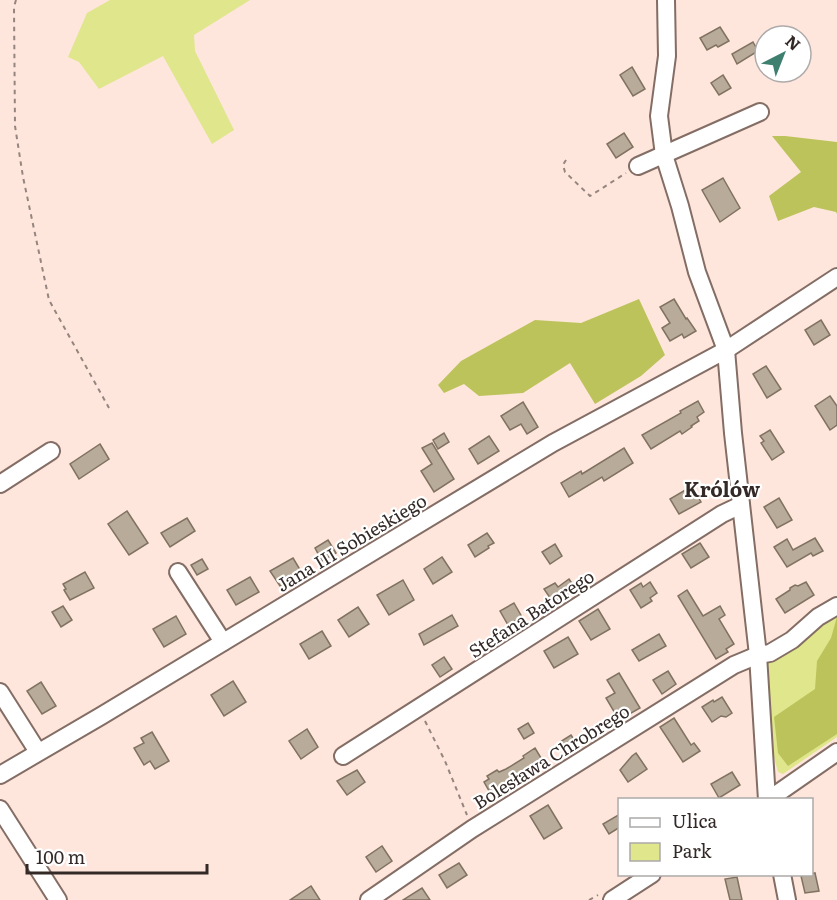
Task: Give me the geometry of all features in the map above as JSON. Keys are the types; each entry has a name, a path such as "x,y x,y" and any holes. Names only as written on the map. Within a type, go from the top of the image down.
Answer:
{"street":[{"path":"666,0 667,56 659,116 664,155 697,272 726,350 758,655 767,798"},
{"path":"638,166 760,112"},
{"name":"Jana III Sobieskiego","path":"0,775 553,443 726,350 837,277"},
{"path":"0,484 51,451"},
{"name":"Stefana Batorego","path":"343,756 722,514 741,505"},
{"path":"178,572 223,642"},
{"name":"Bolesława Chrobrego","path":"369,900 472,829 734,665 758,655 770,653 792,640 818,617 837,606"},
{"path":"0,692 38,752"},
{"path":"770,798 837,752"},
{"path":"0,809 58,900"},
{"path":"612,900 649,876"},
{"path":"782,876 787,900"}],"path":[{"path":"16,0 14,7 15,126 23,177 49,300 110,408"},
{"path":"567,160 563,165 565,171 590,196 638,166"},
{"path":"418,708 445,761 472,829"}],"green space":[{"path":"110,0 250,0 194,35 195,51 234,130 212,144 163,56 99,89 79,62 68,57 87,13"},
{"path":"772,136 837,142 837,214 814,207 778,221 769,196 801,172"},
{"path":"639,299 665,355 641,376 595,404 570,363 523,393 479,396 464,384 444,393 438,385 461,361 535,320 581,323"},
{"path":"837,611 837,737 783,774 778,772 772,750 765,665 770,659"},
{"path":"837,617 837,734 788,766 778,753 774,717 815,689 817,661 831,638"}],"building":[{"path":"720,27 729,41 707,50 700,38"},
{"path":"753,42 753,54 737,64 732,54"},
{"path":"632,67 645,89 633,96 620,75"},
{"path":"723,75 731,88 719,95 711,83"},
{"path":"624,133 633,147 616,158 607,144"},
{"path":"723,178 740,208 720,222 702,190"},
{"path":"674,299 696,331 684,338 682,334 670,341 662,328 670,323 660,307"},
{"path":"821,320 830,335 814,345 805,330"},
{"path":"766,366 781,389 767,398 753,374"},
{"path":"830,396 837,406 837,425 830,430 815,406"},
{"path":"698,401 704,412 697,417 699,421 682,434 680,431 651,449 642,435"},
{"path":"523,402 538,427 527,434 521,424 510,430 501,416"},
{"path":"770,430 784,452 772,460 761,443 764,441 760,436"},
{"path":"444,433 449,442 438,449 433,440"},
{"path":"489,436 499,451 478,464 469,449"},
{"path":"432,443 454,479 434,492 421,471 432,464 422,448"},
{"path":"100,444 109,459 79,479 70,464"},
{"path":"624,448 633,463 604,481 602,477 569,497 561,483 581,471 582,474"},
{"path":"692,486 701,502 679,514 670,499"},
{"path":"779,498 792,520 777,528 764,507"},
{"path":"127,511 148,543 129,555 108,524"},
{"path":"187,518 195,531 170,547 161,533"},
{"path":"487,533 494,543 475,557 468,545"},
{"path":"815,538 823,551 813,556 811,553 787,567 774,547 787,539 793,550"},
{"path":"328,540 336,553 322,561 315,548"},
{"path":"700,543 709,557 691,568 682,554"},
{"path":"555,544 562,556 550,564 542,552"},
{"path":"442,557 452,572 433,584 424,569"},
{"path":"293,558 302,573 280,586 270,571"},
{"path":"202,559 208,569 197,575 191,565"},
{"path":"85,572 94,588 70,600 63,584"},
{"path":"250,577 259,592 236,605 227,590"},
{"path":"569,579 577,591 555,605 544,589 555,583 558,587"},
{"path":"403,580 414,600 389,615 377,595"},
{"path":"650,582 657,593 650,598 652,601 641,608 630,590 641,583 643,587"},
{"path":"806,582 814,595 785,613 776,599 795,585"},
{"path":"687,590 703,616 720,606 725,615 719,619 734,644 726,649 728,652 716,659 678,596"},
{"path":"514,603 522,617 508,625 500,611"},
{"path":"63,606 72,620 61,627 52,612"},
{"path":"358,607 369,624 349,637 338,620"},
{"path":"598,609 610,629 591,640 579,621"},
{"path":"452,615 458,626 424,645 419,634"},
{"path":"176,616 186,634 164,647 153,629"},
{"path":"322,631 331,646 309,659 300,644"},
{"path":"659,634 666,646 639,661 632,650"},
{"path":"568,637 578,654 554,668 544,651"},
{"path":"444,657 452,669 440,677 432,665"},
{"path":"668,671 676,684 662,694 653,680"},
{"path":"619,673 640,708 619,720 606,698 615,693 607,680"},
{"path":"233,681 246,702 224,716 211,695"},
{"path":"41,682 56,706 42,714 27,691"},
{"path":"722,697 732,713 712,722 702,707"},
{"path":"674,718 691,745 694,743 700,751 683,762 660,727"},
{"path":"528,723 534,733 524,739 518,729"},
{"path":"307,729 318,747 301,759 289,741"},
{"path":"152,732 169,761 155,769 150,761 144,765 134,748 144,743 141,738"},
{"path":"571,735 578,746 567,753 560,742"},
{"path":"535,748 544,763 528,774 526,771 501,787 503,789 492,796 484,782 489,779 487,776 497,770 499,772 506,769"},
{"path":"636,753 647,769 628,782 620,770"},
{"path":"357,770 365,782 347,795 337,781"},
{"path":"732,772 740,785 719,798 711,784"},
{"path":"548,805 562,828 544,839 530,816"},
{"path":"618,815 618,828 609,834 603,824"},
{"path":"382,846 392,861 376,872 366,857"},
{"path":"459,863 467,875 447,888 439,875"},
{"path":"815,873 819,891 805,893 801,876 813,876"},
{"path":"737,877 742,900 730,900 725,879"},
{"path":"311,886 320,900 290,900"},
{"path":"422,888 430,900 403,900"}],"district":[{"name":"Królów","path":"722,488"}]}
